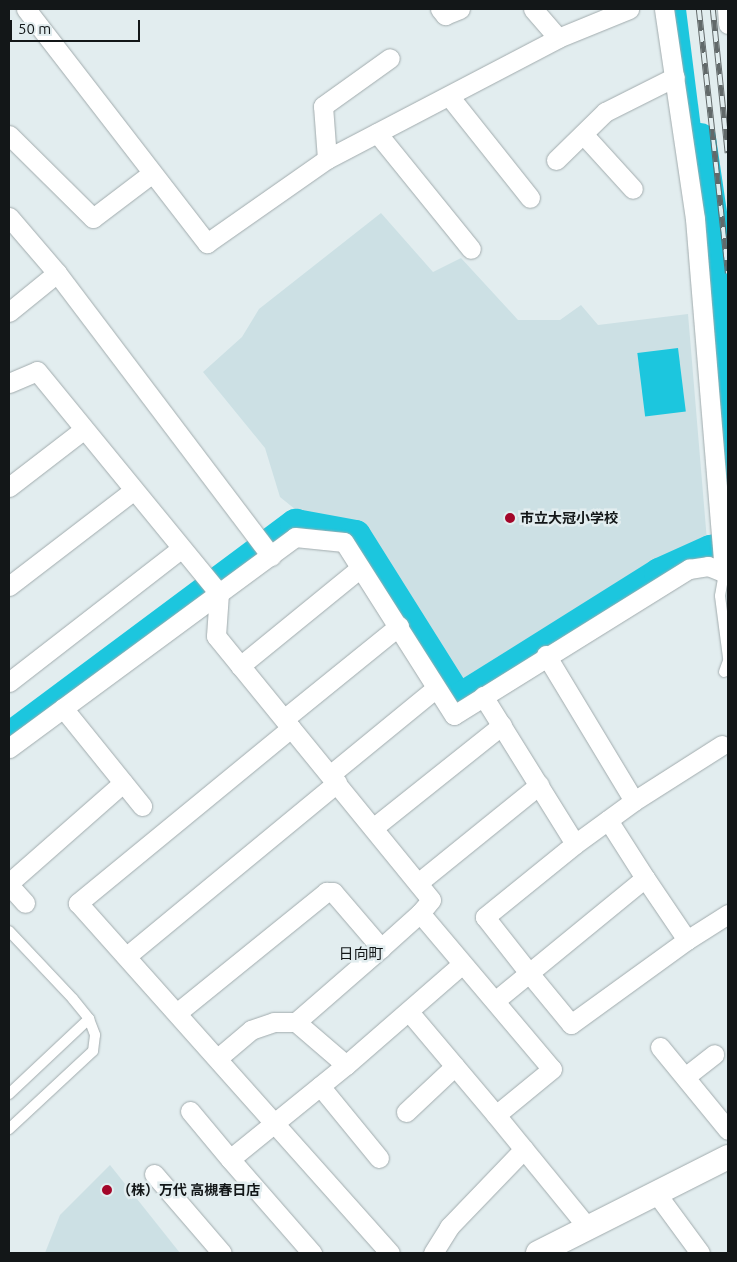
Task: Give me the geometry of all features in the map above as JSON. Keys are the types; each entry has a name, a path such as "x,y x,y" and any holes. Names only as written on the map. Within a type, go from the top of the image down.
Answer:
{"street":[{"path":"26,9 150,174 207,243 328,159 558,38 628,9"},
{"path":"440,9 445,15 460,9"},
{"path":"533,9 558,38"},
{"path":"664,9 695,220 722,547 726,574"},
{"path":"727,9 728,24"},
{"path":"328,159 323,106 390,58"},
{"path":"556,160 605,112 675,77"},
{"path":"449,96 530,198"},
{"path":"377,133 470,249"},
{"path":"583,134 633,189"},
{"path":"9,135 93,218 150,174"},
{"path":"9,217 57,273 266,550"},
{"path":"9,312 57,273"},
{"path":"9,383 37,371 180,550 215,588 216,636 431,900 420,914 296,1022"},
{"path":"9,487 84,430"},
{"path":"9,586 132,491"},
{"path":"9,748 266,550 295,538 344,542 399,626 435,689 454,715 546,655 689,569 708,566 726,574"},
{"path":"9,682 180,550"},
{"path":"240,666 360,568"},
{"path":"390,1253 128,954 78,903 399,626"},
{"path":"546,655 634,801"},
{"path":"128,954 334,779 435,689"},
{"path":"484,696 575,844"},
{"path":"63,708 142,806"},
{"path":"373,828 502,725"},
{"path":"722,745 634,801 575,844 485,917 571,1024 687,940 728,914"},
{"path":"26,903 9,884 123,783"},
{"path":"418,883 539,785"},
{"path":"608,820 687,940"},
{"path":"496,1000 645,878"},
{"path":"178,1012 326,892 332,892 381,948"},
{"path":"420,914 461,965 496,1000 552,1069 496,1115"},
{"path":"230,1159 410,1013 461,965"},
{"path":"410,1013 588,1228"},
{"path":"218,1058 251,1030 274,1022 296,1022 346,1065"},
{"path":"660,1047 728,1130"},
{"path":"685,1077 714,1054"},
{"path":"406,1112 455,1066"},
{"path":"320,1086 379,1158"},
{"path":"190,1111 312,1253"},
{"path":"433,1253 449,1227 524,1149"},
{"path":"538,1253 728,1157"},
{"path":"154,1174 222,1253"},
{"path":"656,1193 700,1253"}],"lane":[{"path":"724,672 728,660 720,596 726,574"},
{"path":"9,1129 93,1051 95,1035 89,1019 10,935"},
{"path":"9,1094 89,1019"}],"shaded area":[{"path":"381,213 433,272 461,258 518,320 560,320 581,305 598,325 688,314 707,541 468,686 457,686 360,527 306,518 280,497 265,448 203,372 242,337 259,309"},
{"name":"（株）万代 高槻春日店","path":"110,1165 180,1253 45,1253 60,1215"}],"water":[{"path":"674,9 686,9 702,136 728,392 728,502"},
{"path":"678,348 686,412 645,417 637,353"}],"waterway":[{"path":"700,138 713,226 728,392"},
{"path":"719,280 728,273"},
{"path":"9,737 295,524 355,535 458,699 659,573 710,550 728,546"}],"railway":[{"path":"699,9 728,273"},
{"path":"713,9 728,153"}],"place":[{"name":"市立大冠小学校","path":"510,518"},
{"name":"（株）万代 高槻春日店","path":"107,1190"}],"district":[{"name":"日向町","path":"361,954"}]}
